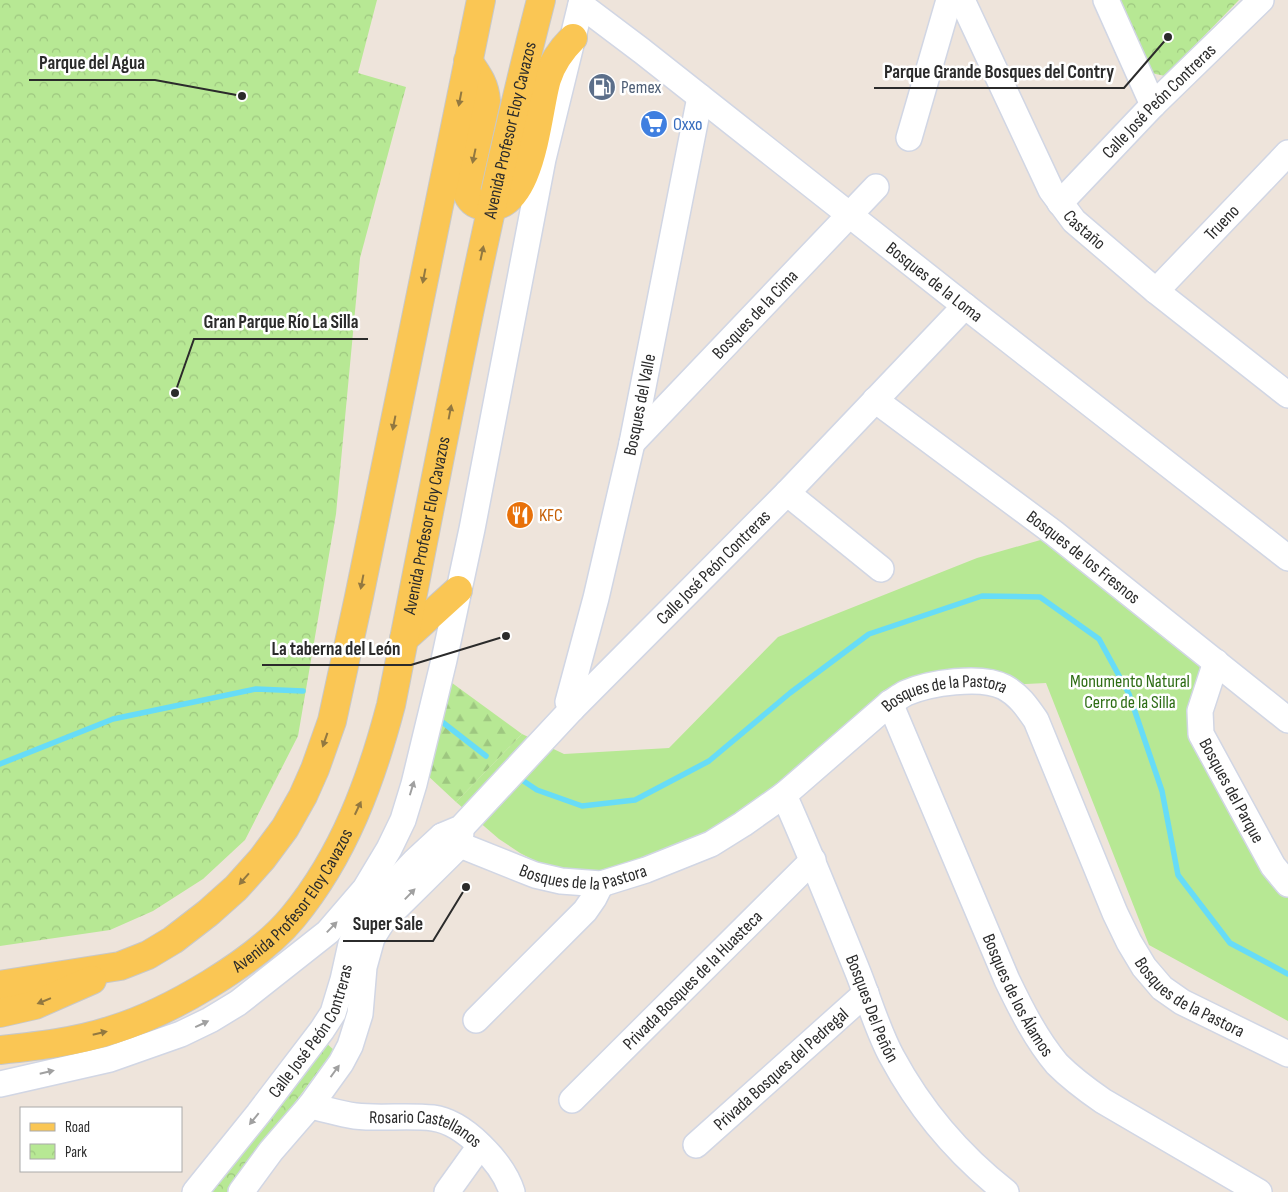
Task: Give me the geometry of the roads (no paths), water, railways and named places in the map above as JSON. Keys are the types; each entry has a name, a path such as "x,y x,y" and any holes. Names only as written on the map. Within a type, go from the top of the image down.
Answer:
{"main road":[{"path":"0,1013 43,1001 75,989 148,954 173,940 208,913 236,888 262,859 285,828 315,769 332,721 359,597 480,0"},
{"name":"Avenida Profesor Eloy Cavazos","path":"0,1050 53,1044 112,1030 164,1009 214,980 270,941 292,918 314,889 360,805 379,752 391,705 492,207 523,69 541,0"},
{"path":"468,61 480,78 486,100 466,190 472,202 477,205 492,207 510,197 524,177 547,79 554,61 573,38"},
{"path":"404,639 458,590"},
{"path":"0,985 120,966"}],"street":[{"path":"909,138 949,0"},
{"name":"Castaño","path":"962,0 1047,183 1074,221 1156,291 1288,395"},
{"path":"1106,0 1153,105"},
{"name":"Calle José Peón Contreras","path":"1060,203 1153,105 1261,0"},
{"path":"0,1084 110,1059 181,1034 210,1020 238,1003 328,932 365,889 389,849 403,820 414,784 444,660 472,529 543,159 582,2"},
{"name":"Bosques de la Loma","path":"582,2 965,306 1288,558"},
{"name":"Bosques del Valle","path":"572,709 568,702 596,598 632,443 700,97"},
{"name":"Trueno","path":"1156,291 1288,153"},
{"name":"Bosques de la Cima","path":"632,443 876,187"},
{"name":"Calle José Peón Contreras","path":"241,1192 271,1151 310,1106 341,1063 350,1046 360,1014 364,967 372,938 382,922 454,837 572,709 787,493 965,306"},
{"name":"Bosques de los Fresnos","path":"875,400 1054,532 1288,720"},
{"path":"787,493 881,569"},
{"name":"Bosques del Parque","path":"1216,662 1200,711 1201,734 1273,866 1288,884"},
{"name":"Bosques de la Pastora","path":"454,837 535,875 561,881 601,884 646,870 711,844 743,824 784,795 890,703 907,692 974,680 1002,686 1024,703 1036,720 1115,913 1144,967 1162,988 1182,1002 1288,1054"},
{"name":"Bosques de los Álamos","path":"890,703 1007,980 1022,1011 1057,1064 1080,1085 1103,1101 1259,1192"},
{"name":"Bosques Del Peñón","path":"784,795 813,860 891,1056 913,1092 946,1136 984,1175 1006,1192"},
{"name":"Calle José Peón Contreras","path":"195,1192 258,1114 333,1013 351,944 360,922 374,904 415,861 454,837"},
{"path":"389,849 400,863 407,864 415,861"},
{"name":"Privada Bosques de la Huasteca","path":"572,1100 813,860"},
{"path":"476,1020 585,910 601,884"},
{"path":"297,956 306,955 326,960 339,970 343,980"},
{"name":"Privada Bosques del Pedregal","path":"696,1145 866,993"},
{"path":"322,1030 350,1046"},
{"name":"Rosario Castellanos","path":"310,1106 356,1116 434,1118 454,1127 480,1146 501,1170 512,1192"},
{"path":"447,1192 480,1146"}],"waterway":[{"path":"522,780 537,790 582,806 635,800 709,761 790,693 869,634 982,596 1040,597 1099,639 1129,694 1162,791 1178,875 1230,943 1288,974"},
{"path":"0,764 113,719 256,689 303,691"},
{"path":"441,721 486,756"}],"place":[{"name":"Parque Grande Bosques del Contry","path":"1168,37"},
{"name":"Pemex","path":"602,87"},
{"name":"Parque del Agua","path":"242,96"},
{"name":"Oxxo","path":"654,124"},
{"name":"Gran Parque Río La Silla","path":"175,393"},
{"name":"KFC","path":"520,515"},
{"name":"La taberna del León","path":"506,636"},
{"name":"Super Sale","path":"466,887"}],"park label":[{"name":"Monumento Natural Cerro de la Silla","path":"1130,691"}]}
